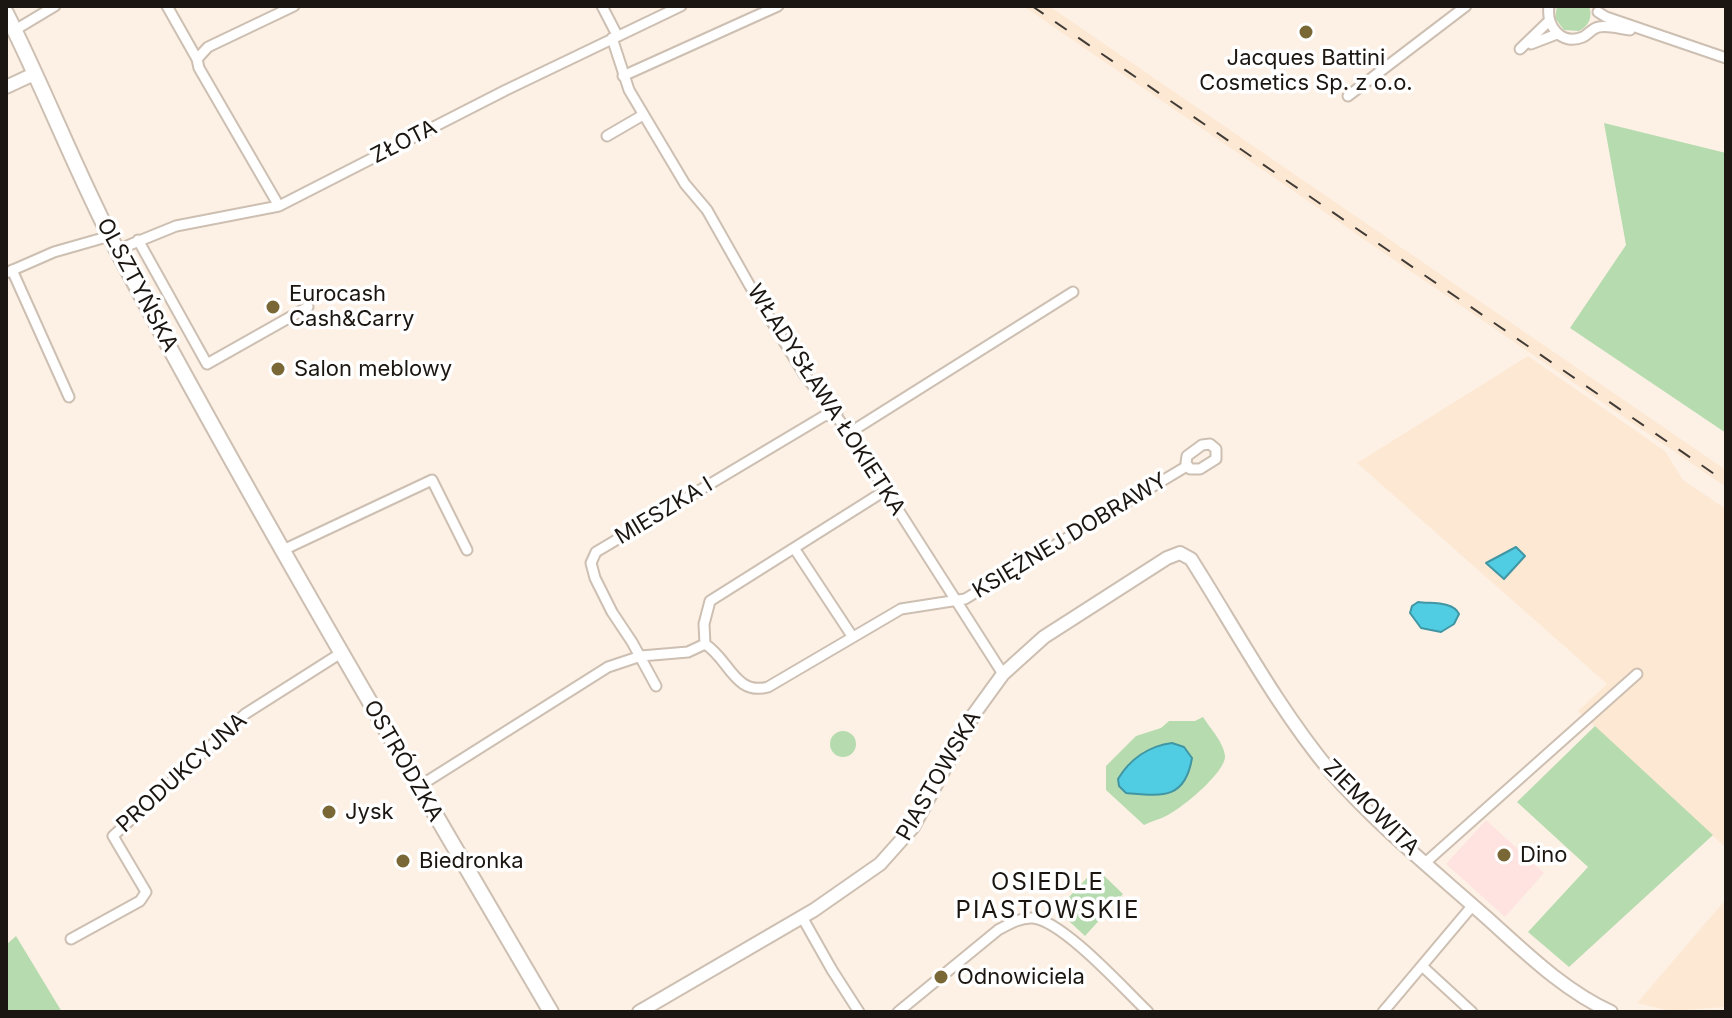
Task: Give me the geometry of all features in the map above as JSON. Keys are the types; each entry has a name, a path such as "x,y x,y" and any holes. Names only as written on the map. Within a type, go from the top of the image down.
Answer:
{"main road":[{"name":"OLSZTYŃSKA","path":"9,20 117,250 281,551"},
{"name":"OSTRÓDZKA","path":"281,551 551,1012"}],"street":[{"path":"9,20 55,6"},
{"path":"167,6 279,206"},
{"path":"197,59 208,47 294,6"},
{"name":"WŁADYSŁAWA ŁOKIETKA","path":"602,6 615,36 623,76 643,115 685,184 707,210 804,374 837,414 1003,674"},
{"name":"ZŁOTA","path":"117,250 176,226 279,206 615,36 681,6"},
{"path":"623,76 778,6"},
{"path":"1348,96 1466,6"},
{"path":"1593,29 1597,9"},
{"path":"1597,9 1606,17 1726,58"},
{"path":"1547,11 1520,49 1557,34 1579,38 1593,29 1604,27 1649,33"},
{"path":"1547,11 1557,34"},
{"path":"6,87 34,74"},
{"path":"607,136 643,115"},
{"path":"69,397 9,271 54,252 110,236"},
{"path":"138,240 207,364 308,307"},
{"path":"849,433 1073,292"},
{"name":"MIESZKA I","path":"641,656 612,612 595,578 591,563 596,552 824,416 837,414"},
{"name":"KSIĘŻNEJ DOBRAWY","path":"705,644 722,657 742,685 760,689 768,687 901,609 957,601 986,587 1187,466"},
{"path":"281,551 432,480 467,550"},
{"path":"418,787 608,667 641,656 688,652 705,644 704,624 710,601 886,490"},
{"path":"794,548 852,636"},
{"name":"PIASTOWSKA","path":"639,1012 846,890 880,864 897,847 931,799 974,714 1003,674 1044,637 1081,612 1172,555 1185,554"},
{"name":"ZIEMOWITA","path":"1185,554 1309,743 1352,795 1555,977 1611,1012"},
{"name":"PRODUKCYJNA","path":"71,939 140,901 146,892 113,836 245,714 341,653"},
{"path":"641,656 656,686"},
{"path":"1425,863 1637,674"},
{"path":"1383,1012 1473,905"},
{"path":"802,917 859,1012"},
{"path":"898,1012 998,930 1032,918 1045,921 1062,931 1148,1012"},
{"path":"1422,966 1472,1012"}],"shaded area":[{"path":"1023,6 1049,6 1726,470 1726,487"},
{"path":"1528,356 1665,451 1683,480 1726,509 1726,848 1578,711 1607,684 1357,463"},
{"path":"1486,820 1544,873 1505,917 1446,864"},
{"path":"1726,899 1726,1007 1671,1011 1637,1003"}],"green space":[{"path":"1557,6 1589,6 1589,21 1579,31 1564,30 1555,18"},
{"path":"1604,123 1726,153 1726,433 1570,328 1626,245"},
{"path":"1203,717 1222,746 1225,756 1223,763 1211,780 1183,805 1144,825 1106,790 1106,766 1136,736 1161,728 1169,721 1195,721"},
{"path":"1595,726 1713,835 1569,967 1528,932 1588,867 1517,802"},
{"path":"843,731 852,735 856,744 852,753 843,757 834,753 830,744 834,735"},
{"path":"1096,868 1123,894 1085,936 1057,910"},
{"path":"16,936 62,1012 6,1012 6,945"}],"water":[{"path":"1516,547 1525,556 1504,579 1486,563"},
{"path":"1418,602 1447,605 1459,614 1454,624 1441,632 1421,628 1410,613 1412,606"},
{"path":"1172,743 1184,747 1192,758 1189,772 1178,788 1151,795 1126,793 1119,786 1118,779 1134,760 1148,750"}],"railway":[{"path":"1032,6 1726,482"}],"place":[{"name":"Jacques Battini Cosmetics Sp. z o.o.","path":"1306,32"},
{"name":"Eurocash Cash&Carry","path":"273,307"},
{"name":"Salon meblowy","path":"278,369"},
{"name":"Jysk","path":"329,812"},
{"name":"Dino","path":"1504,855"},
{"name":"Biedronka","path":"403,861"},
{"name":"Odnowiciela","path":"941,977"}],"district":[{"name":"OSIEDLE PIASTOWSKIE","path":"1048,897"}]}
